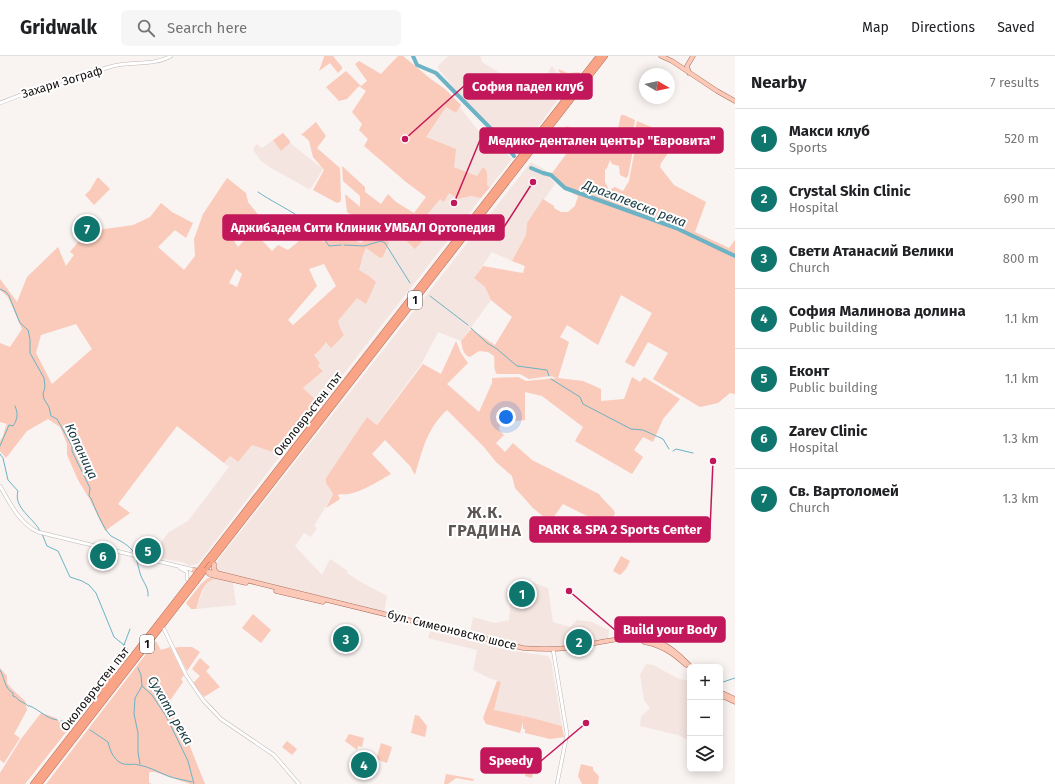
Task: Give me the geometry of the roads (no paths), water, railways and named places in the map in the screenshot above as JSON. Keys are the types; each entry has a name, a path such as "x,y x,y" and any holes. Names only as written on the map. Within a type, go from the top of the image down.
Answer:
{"highway":[{"name":"Околовръстен път","path":"39,784 191,581 211,562 527,157 599,56"},
{"name":"Околовръстен път","path":"211,562 261,489 504,178 605,56"},
{"path":"535,133 549,125"},
{"path":"544,140 549,125"},
{"path":"527,157 539,146"},
{"path":"504,178 514,160"},
{"path":"280,474 295,461 307,440"},
{"path":"278,462 299,441"},
{"path":"261,489 273,468"},
{"path":"123,682 129,665"},
{"path":"98,705 107,683 129,665"},
{"path":"98,705 115,691"},
{"name":"Околовръстен път","path":"33,784 98,705"}],"main road":[{"path":"661,56 672,61"},
{"path":"666,56 717,92 735,101"},
{"path":"691,74 687,69 687,66 693,56"},
{"path":"211,562 217,573"},
{"name":"бул. Симеоновско шосе","path":"194,570 217,573 523,648 553,650"},
{"name":"бул. Симеоновско шосе","path":"208,572 211,575 527,651 553,650 623,639 642,639 665,645 680,655 687,664"},
{"path":"723,694 735,701"},
{"path":"723,697 735,701"}],"street":[{"name":"Захари Зограф","path":"0,103 44,86 113,66 158,61 171,56"},
{"name":"бул. Симеоновско шосе","path":"0,486 21,519 32,529 38,532 194,570"},
{"path":"173,565 185,571 191,581"},
{"path":"164,629 186,675 202,700 221,719 269,751 299,784"},
{"path":"553,650 567,734 556,784"}],"waterway":[{"name":"Драгалевска река","path":"413,56 417,65 436,73 499,137 514,156"},
{"name":"Драгалевска река","path":"531,168 551,175 565,188 676,228 735,256"},
{"path":"258,192 297,215 315,229 329,246 341,245"},
{"path":"344,245 364,246 381,241 385,243 410,283"},
{"name":"Копаница","path":"0,289 6,292 9,296 20,323 28,330 30,339 30,353 44,378 44,399 49,407 51,416 57,419 72,446 72,451 90,488 89,496 108,533 127,545 134,553 141,576 147,588 148,596"},
{"path":"430,296 468,325"},
{"path":"471,328 487,343 497,349 517,366 547,370 549,376"},
{"path":"551,379 580,397 583,404 631,429 643,430 663,439 669,449"},
{"path":"0,446 9,425 13,426 16,421 17,414 15,406"},
{"path":"673,451 676,449 693,453"},
{"name":"Сухата река","path":"0,454 3,458 8,480 18,491 18,503 40,531"},
{"name":"Сухата река","path":"42,534 47,546 58,551 70,577 89,585 96,593 114,637 124,645 130,629"},
{"name":"Сухата река","path":"124,645 128,652"},
{"name":"Сухата река","path":"138,668 141,675 142,686 152,695 166,716 188,761 194,784"},
{"path":"0,670 6,686 13,693 13,696 28,706 50,718 57,720"},
{"path":"723,682 735,678"},
{"path":"140,764 138,752 138,733 134,714 135,698 142,686"},
{"path":"61,721 72,722"},
{"path":"90,730 108,742 114,757 121,763 137,764 171,777 192,782"}],"place":[{"name":"София падел клуб","path":"405,139"},
{"name":"Аджибадем Сити Клиник УМБАЛ Ортопедия","path":"533,182"},
{"name":"Медико-дентален център \"Евровита\"","path":"454,203"},
{"name":"Св. Вартоломей","path":"87,229"},
{"name":"PARK & SPA 2 Sports Center","path":"713,461"},
{"name":"Еконт","path":"148,551"},
{"name":"Zarev Clinic","path":"103,556"},
{"name":"Build your Body","path":"569,591"},
{"name":"Макси клуб","path":"522,594"},
{"name":"Свети Атанасий Велики","path":"346,639"},
{"name":"Crystal Skin Clinic","path":"579,642"},
{"name":"Speedy","path":"586,723"},
{"name":"София Малинова долина","path":"364,765"}],"district":[{"name":"Ж.К. ГРАДИНА","path":"485,521"}]}
